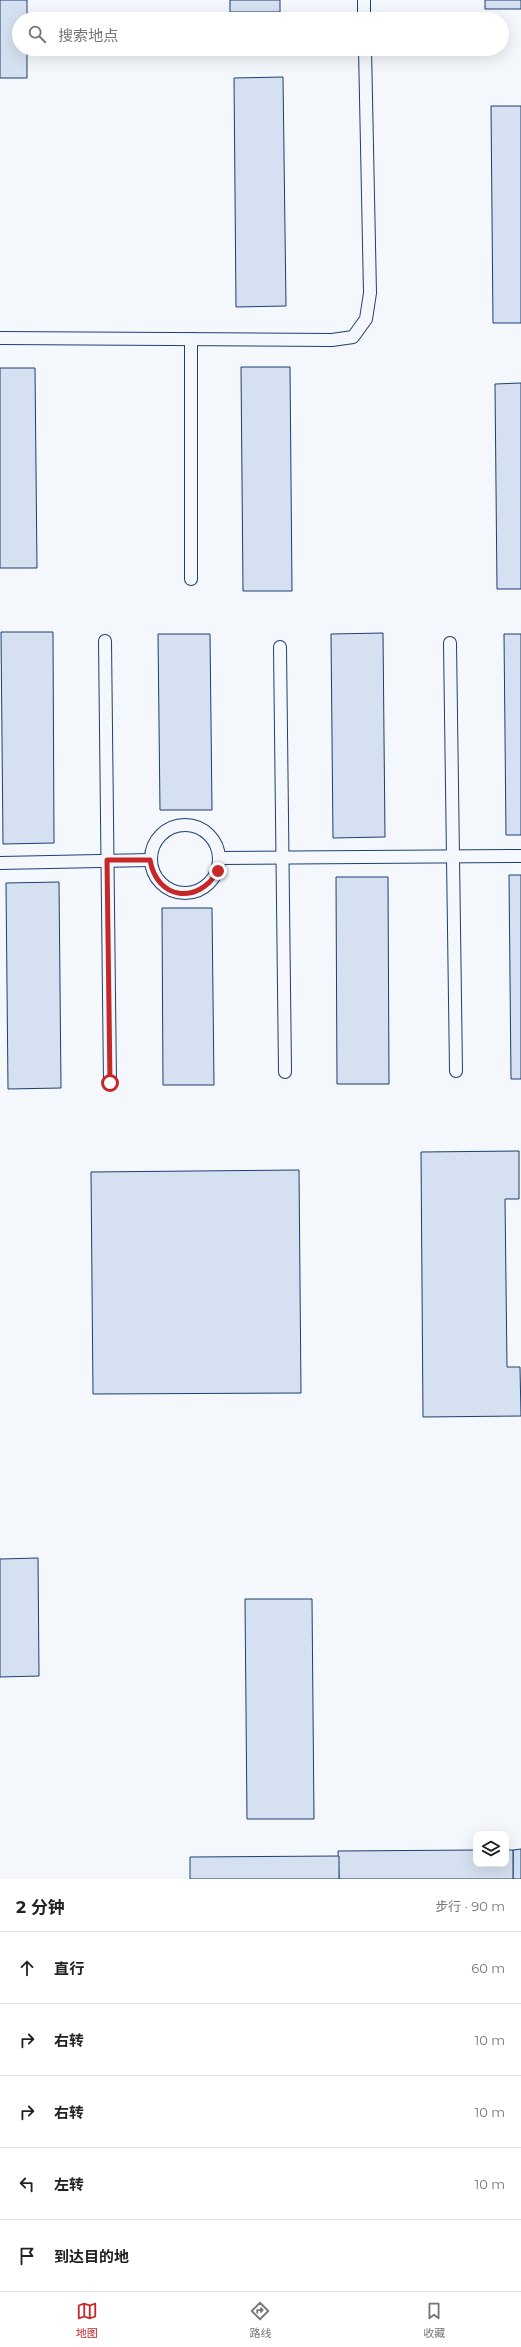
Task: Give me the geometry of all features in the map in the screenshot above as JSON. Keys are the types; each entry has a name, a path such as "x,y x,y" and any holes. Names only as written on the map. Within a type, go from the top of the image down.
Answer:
{"lane":[{"path":"364,0 364,12"},
{"path":"0,338 332,340 353,337 366,319 370,293 365,56"},
{"path":"191,339 191,579"},
{"path":"105,641 110,1083"},
{"path":"450,643 456,1071"},
{"path":"280,647 285,1072"},
{"path":"186,825 199,828 210,835 217,846 220,858 218,871 211,882 202,890 190,894 179,894 167,889 158,882 152,871 150,860 152,848 157,838 176,826 186,825"},
{"path":"220,858 521,856"},
{"path":"0,863 150,860"}],"building":[{"path":"0,0 27,0 27,12 12,12 12,56 27,56 27,78 0,78"},
{"path":"230,0 280,0 280,12 230,12"},
{"path":"485,0 521,0 521,9 485,9"},
{"path":"283,77 286,306 236,307 234,78"},
{"path":"491,106 521,106 521,323 493,323"},
{"path":"241,367 290,367 292,591 243,591"},
{"path":"0,368 35,368 37,568 0,568"},
{"path":"521,383 521,589 497,589 495,384"},
{"path":"1,632 53,632 54,843 3,844"},
{"path":"383,633 385,837 333,838 331,634"},
{"path":"158,634 210,634 212,810 160,810"},
{"path":"504,634 521,634 521,835 506,835"},
{"path":"509,875 521,875 521,1079 511,1079"},
{"path":"336,877 388,877 389,1084 337,1084"},
{"path":"59,882 61,1088 8,1089 6,883"},
{"path":"162,908 212,908 214,1085 163,1085"},
{"path":"519,1151 519,1199 505,1199 507,1367 520,1367 521,1416 423,1417 421,1152"},
{"path":"299,1170 301,1393 93,1394 91,1172"},
{"path":"38,1558 39,1676 0,1677 0,1559"},
{"path":"245,1599 312,1599 314,1819 247,1819"},
{"path":"521,1849 521,1879 513,1879 513,1850"},
{"path":"473,1850 473,1867 509,1867 509,1850 513,1850 513,1879 339,1879 338,1851"},
{"path":"339,1856 339,1879 190,1879 190,1857"}],"route":[{"path":"110,1083 107,860 150,860 152,871 158,882 167,889 179,894 190,894 202,890 211,882 218,871"}]}
